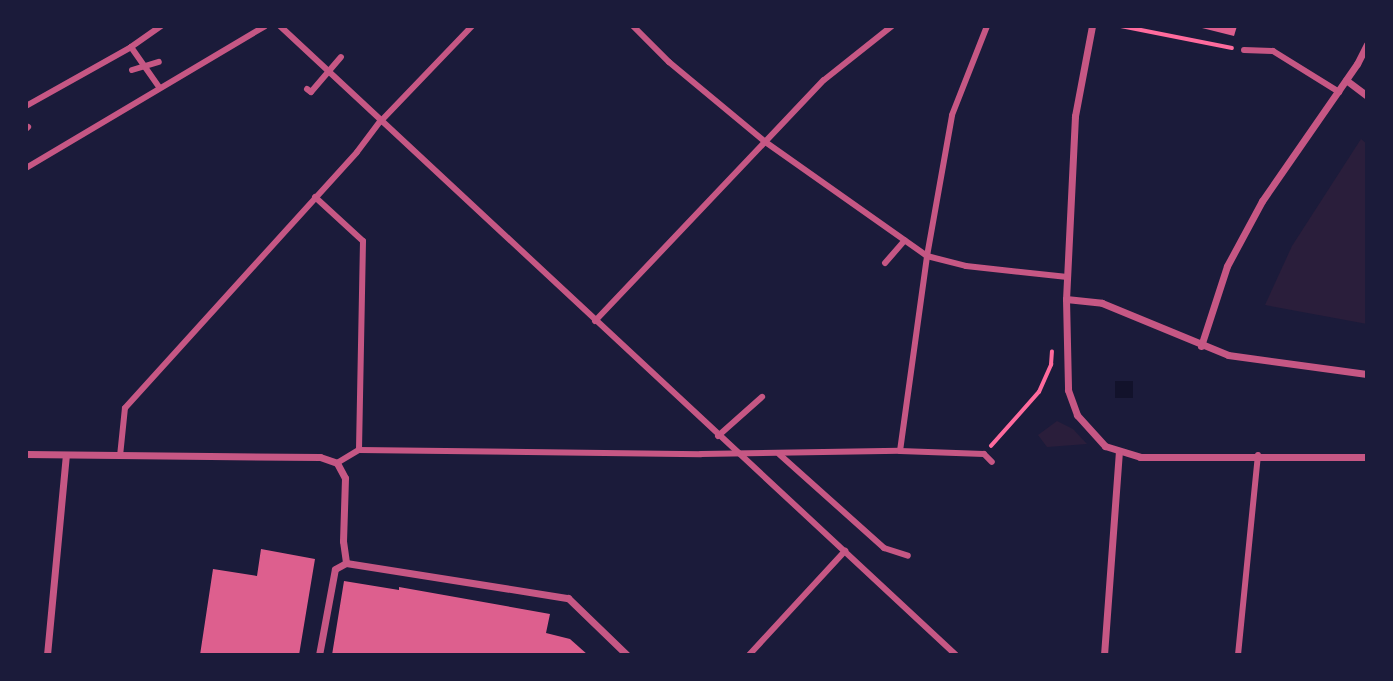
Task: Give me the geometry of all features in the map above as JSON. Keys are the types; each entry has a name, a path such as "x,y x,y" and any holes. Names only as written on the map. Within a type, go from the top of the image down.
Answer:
{"street":[{"path":"26,106 131,47 161,26"},
{"path":"26,167 265,26"},
{"path":"280,26 327,73 956,655"},
{"path":"120,456 125,408 357,152 380,122 472,26"},
{"path":"633,26 669,62 764,141 927,256 966,266 1067,276"},
{"path":"595,321 824,80 892,26"},
{"path":"900,451 927,256 952,115 987,26"},
{"path":"1092,26 1075,116 1066,299 1068,390 1077,415 1092,435 1119,453 1140,457 1367,457"},
{"path":"1201,346 1227,266 1262,201 1339,92 1367,44"},
{"path":"131,47 159,87"},
{"path":"1244,50 1273,51 1339,92"},
{"path":"308,90 327,73 339,54"},
{"path":"132,70 159,62"},
{"path":"1346,80 1367,96"},
{"path":"315,197 363,241 359,450"},
{"path":"885,263 905,240"},
{"path":"1066,299 1102,303 1228,355 1367,374"},
{"path":"718,436 762,397"},
{"path":"337,463 359,450 738,454 900,451 984,454 992,462"},
{"path":"1104,655 1119,453"},
{"path":"26,454 320,457 337,463 345,478 343,541 346,563"},
{"path":"47,655 66,454"},
{"path":"779,454 884,548 908,556"},
{"path":"1238,655 1258,455"},
{"path":"749,655 845,551"},
{"path":"319,655 335,569 346,563 568,598 627,655"}],"path":[{"path":"1121,26 1244,50"},
{"path":"984,454 1039,391 1051,365 1053,342"}],"shaded area":[{"path":"1361,139 1367,144 1367,324 1265,305 1292,246"},
{"path":"1115,381 1133,381 1133,398 1115,398"},
{"path":"1057,421 1073,429 1087,444 1047,447 1038,435"}],"building":[{"path":"1194,26 1237,26 1234,36"},
{"path":"261,549 315,559 299,655 200,655 213,569 257,576"},
{"path":"344,581 399,590 399,587 550,614 546,633 570,639 588,655 332,655"}]}
